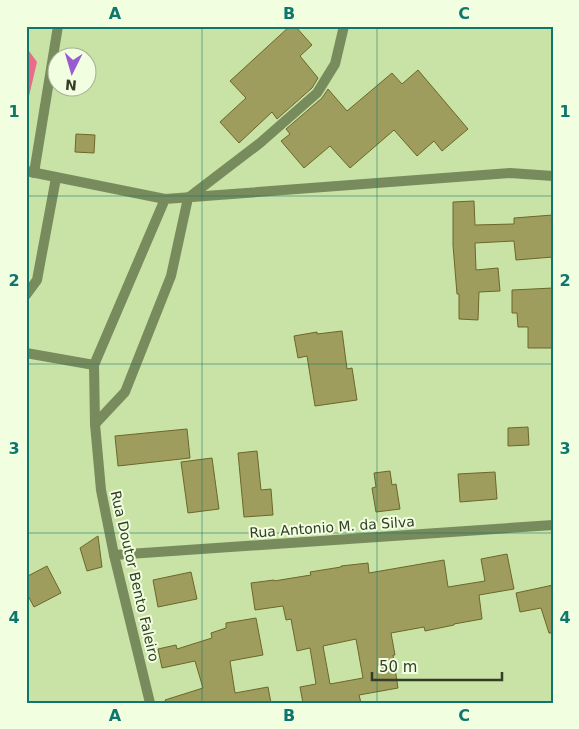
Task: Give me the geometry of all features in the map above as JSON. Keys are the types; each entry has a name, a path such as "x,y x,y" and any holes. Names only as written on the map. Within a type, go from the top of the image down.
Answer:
{"street":[{"path":"58,26 30,172 165,199 510,174 553,176"},
{"path":"95,424 125,392 171,276 188,198 260,143 317,93 335,64 344,26"},
{"path":"26,295 37,280 56,178"},
{"name":"Rua Doutor Bento Faleiro","path":"150,703 114,555 101,490 95,424 94,365 165,199"},
{"path":"26,353 94,365"},
{"name":"Rua Antonio M. da Silva","path":"114,555 553,525"}],"shaded area":[{"path":"26,47 37,62 26,109"}],"building":[{"path":"290,26 295,26 312,45 300,56 318,78 312,88 277,119 272,112 239,143 220,122 246,98 230,81"},
{"path":"418,70 468,129 442,151 434,141 417,156 394,130 350,168 330,146 304,168 281,141 290,134 286,129 322,98 328,89 347,111 392,73 402,84"},
{"path":"76,134 95,135 94,153 75,152"},
{"path":"474,201 475,225 514,224 514,218 553,215 553,257 516,260 514,241 475,243 476,270 498,268 500,291 479,292 478,320 459,319 459,294 457,294 453,245 453,202"},
{"path":"553,288 553,348 528,348 528,327 518,327 517,313 512,313 512,290"},
{"path":"342,331 347,369 352,368 357,400 315,406 307,356 298,358 294,336 317,332 317,334"},
{"path":"528,427 529,445 508,446 508,428"},
{"path":"187,429 190,458 118,466 115,436"},
{"path":"257,451 261,490 271,489 273,515 244,517 238,453"},
{"path":"212,458 219,509 188,513 181,462"},
{"path":"390,471 392,485 396,484 400,509 376,512 372,488 376,487 374,473"},
{"path":"495,472 497,499 460,502 458,474"},
{"path":"98,536 102,567 87,571 80,548"},
{"path":"507,554 514,589 479,595 482,619 425,631 424,627 391,633 398,688 359,695 361,703 303,703 300,687 316,684 310,648 297,651 291,619 286,620 283,606 255,610 251,583 311,575 310,572 341,566 368,563 369,573 444,560 448,587 485,581 481,559","holes":["356,639 363,678 330,684 323,646"]},
{"path":"47,566 61,593 34,607 26,592 26,577"},
{"path":"191,572 197,599 158,607 153,580"},
{"path":"553,585 553,633 549,633 541,608 520,612 516,593"},
{"path":"256,618 263,655 230,661 235,693 268,687 271,703 166,703 165,700 203,688 195,661 162,668 158,649 176,645 177,649 212,638 211,633 226,628 226,623"}]}
